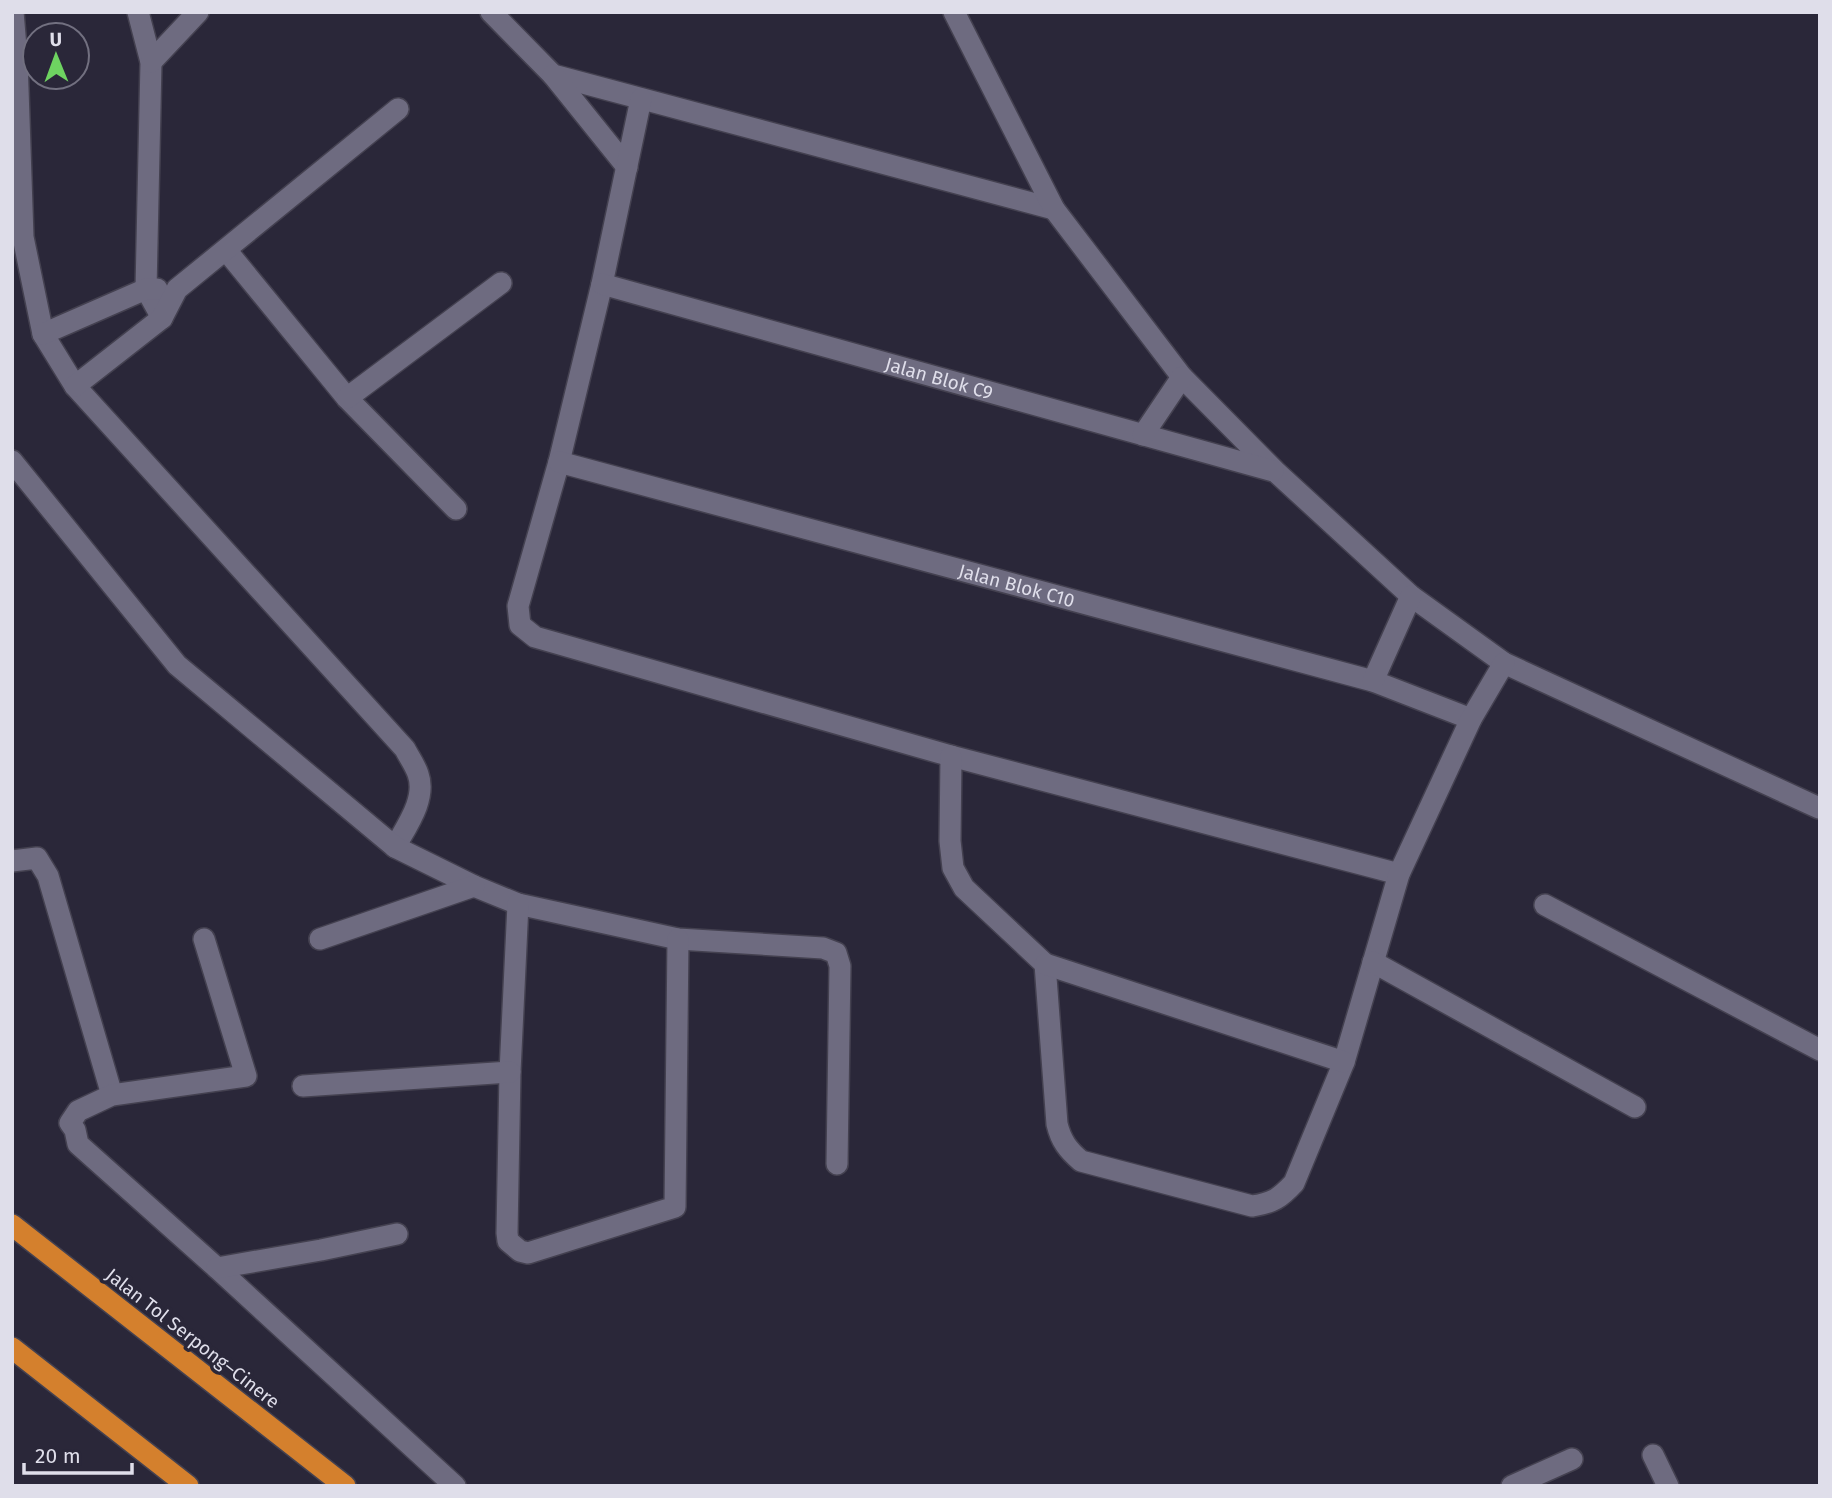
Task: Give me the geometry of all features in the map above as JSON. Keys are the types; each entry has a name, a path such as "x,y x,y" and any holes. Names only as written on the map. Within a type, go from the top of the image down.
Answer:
{"highway":[{"name":"Jalan Tol Serpong–Cinere","path":"12,1225 345,1486"},
{"path":"12,1348 188,1486"}],"street":[{"path":"13,12 18,59 23,237 43,334 75,386 405,749 419,776 419,789 417,806 395,847"},
{"path":"138,12 150,62 146,289 162,318"},
{"path":"150,62 198,12"},
{"path":"491,12 554,75 627,167"},
{"path":"954,12 1054,209 1182,377 1275,471 1411,596 1504,663 1819,808"},
{"path":"554,75 1054,209"},
{"path":"641,99 602,284 559,462 518,606 520,625 535,636 951,756 1399,874"},
{"path":"75,386 162,318 177,289 398,110"},
{"path":"226,250 347,398 456,509"},
{"path":"347,398 501,283"},
{"name":"Jalan Blok C9","path":"602,284 1275,471"},
{"path":"43,334 146,289 177,289"},
{"path":"1143,435 1182,377"},
{"path":"13,462 177,665 395,847 474,886 518,904 678,939 823,948 836,953 840,966 837,1164"},
{"name":"Jalan Blok C10","path":"559,462 1373,681 1471,719"},
{"path":"1373,681 1411,596"},
{"path":"1045,964 1056,1124 1060,1139 1068,1149 1081,1161 1252,1206 1282,1196 1294,1183 1344,1062 1399,874 1471,719 1504,663"},
{"path":"951,756 950,841 953,868 964,888 1045,964 1344,1062"},
{"path":"12,861 37,858 48,876 112,1095"},
{"path":"320,939 474,886"},
{"path":"518,904 510,1072 507,1233 513,1247 528,1253 675,1207 678,939"},
{"path":"1545,905 1820,1050"},
{"path":"204,939 246,1076 112,1095 78,1111 70,1123 75,1130 78,1144 455,1486"},
{"path":"1373,962 1635,1107"},
{"path":"303,1086 510,1072"},
{"path":"217,1268 397,1234"},
{"path":"1653,1455 1668,1486"},
{"path":"1512,1486 1572,1459"}]}
